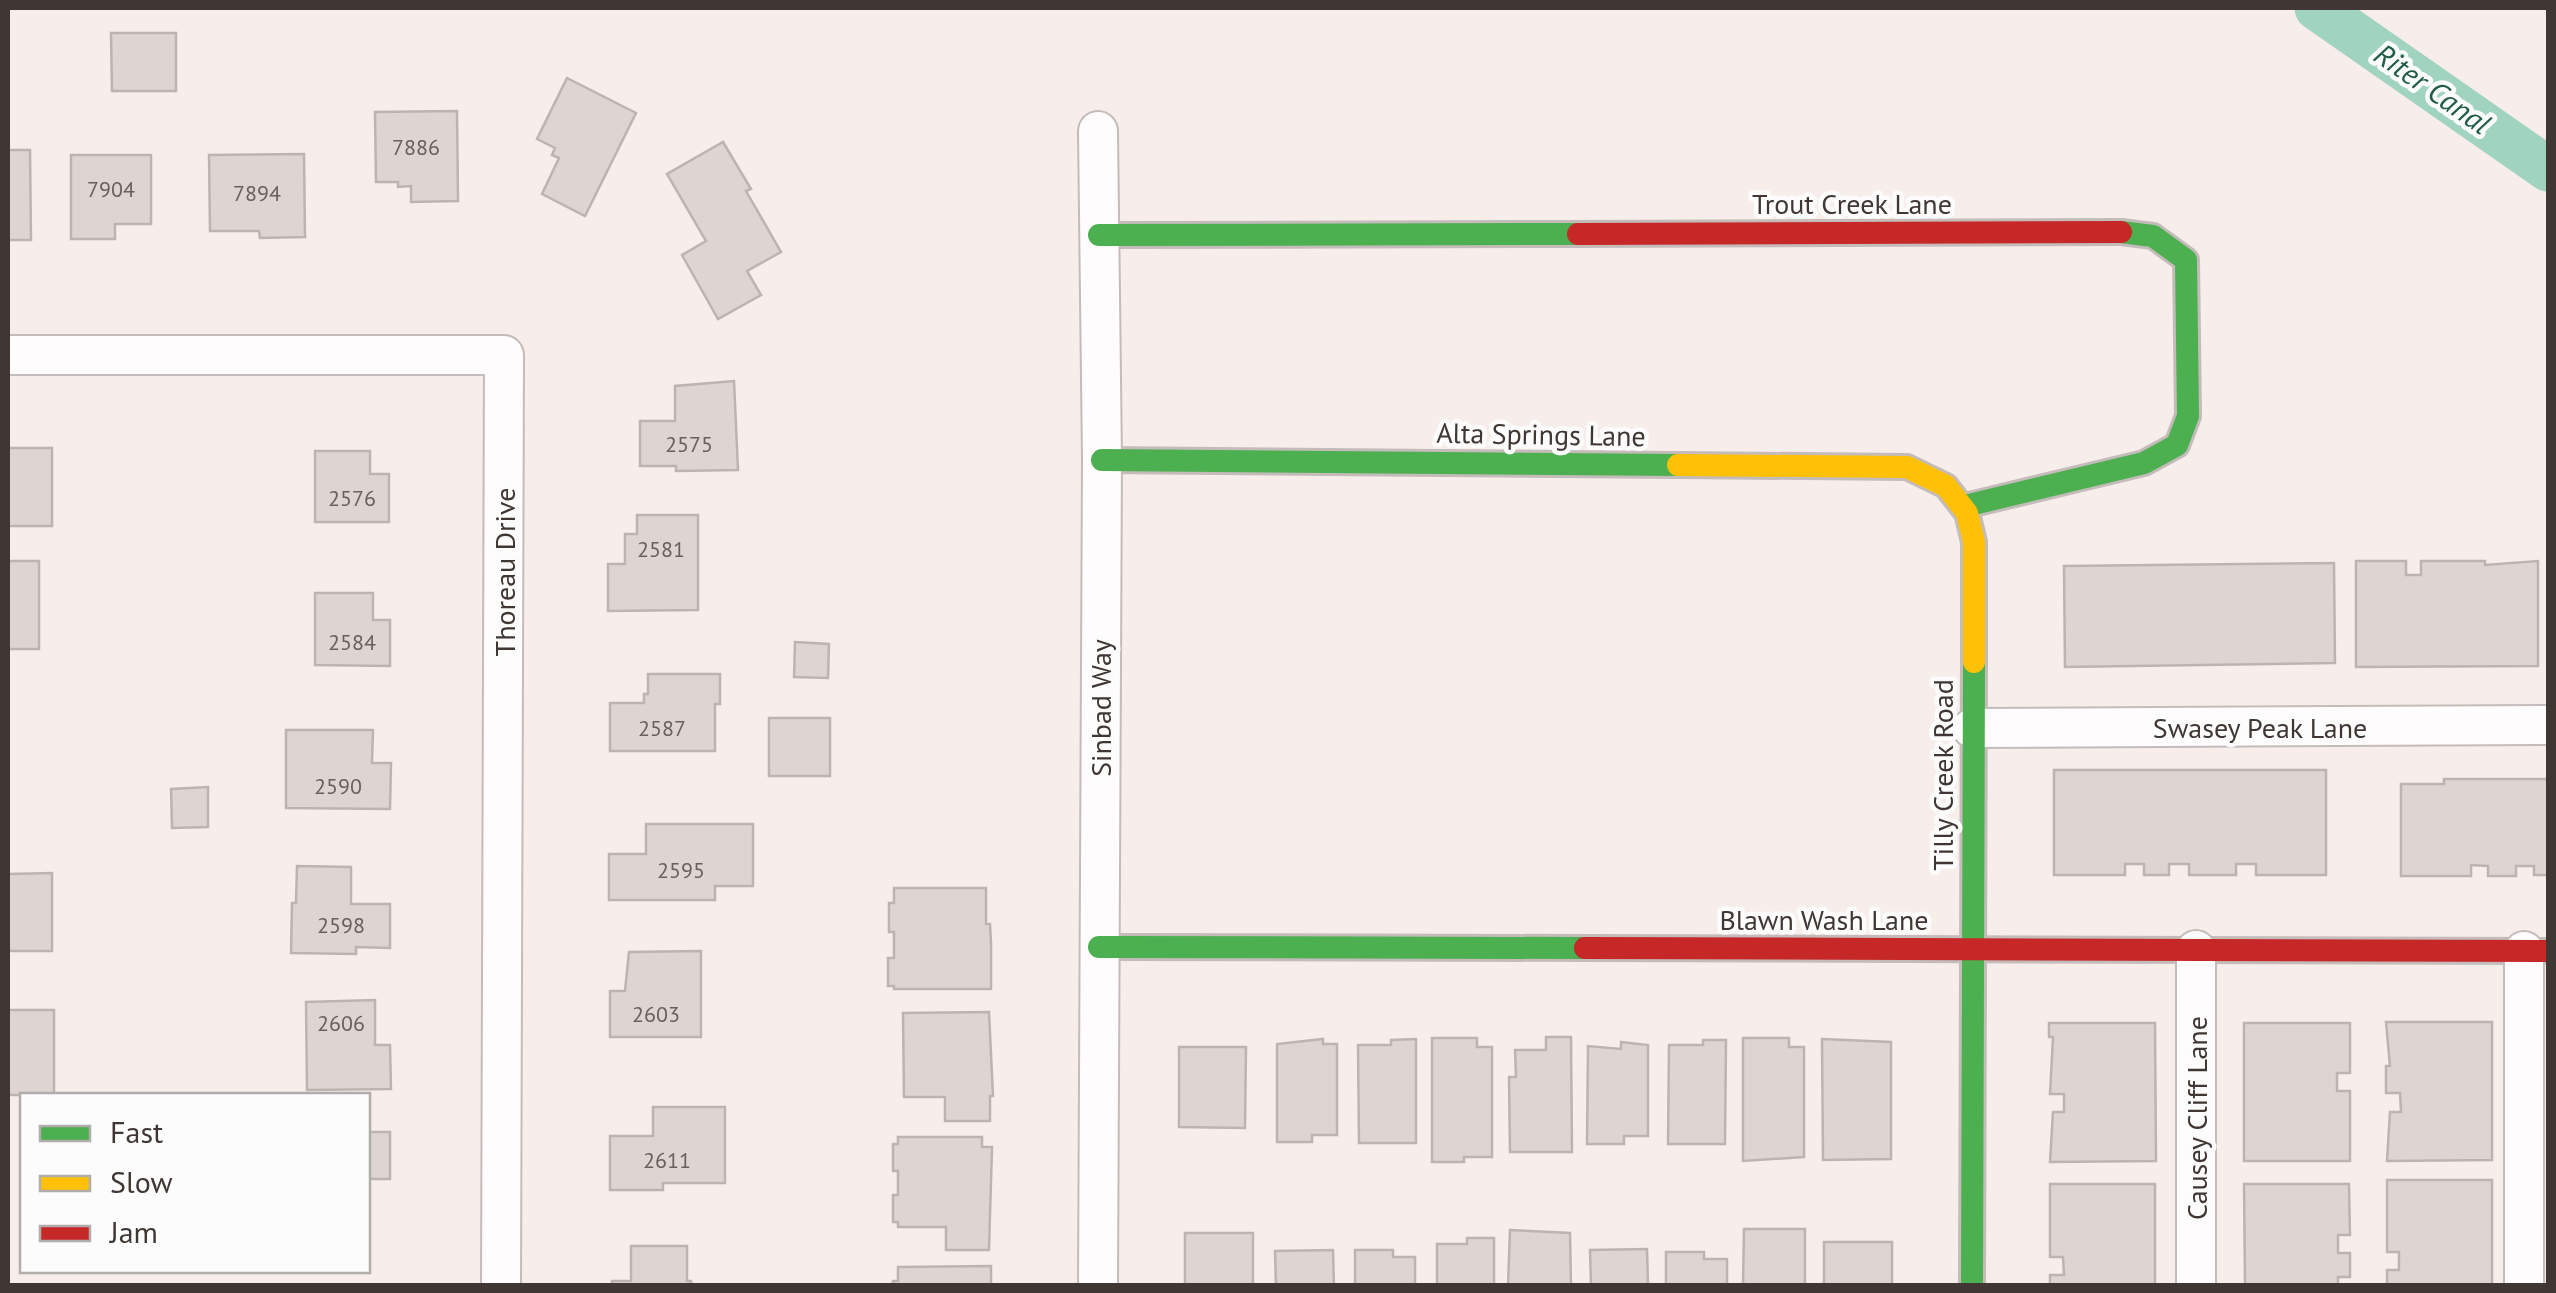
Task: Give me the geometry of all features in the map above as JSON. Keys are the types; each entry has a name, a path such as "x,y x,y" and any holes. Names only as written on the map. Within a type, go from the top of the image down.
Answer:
{"street":[{"name":"Sinbad Way","path":"1098,132 1102,460 1098,1286"},
{"name":"Trout Creek Lane","path":"1099,235 2128,232 2164,238 2186,260 2188,416 2177,445 2144,463 1965,506"},
{"name":"Thoreau Drive","path":"8,355 504,355 500,1286"},
{"name":"Alta Springs Lane","path":"1102,460 1907,468 1942,480 1965,506"},
{"name":"Tilly Creek Road","path":"1965,506 1974,542 1972,1286"},
{"name":"Swasey Peak Lane","path":"1972,728 2548,725"},
{"name":"Blawn Wash Lane","path":"1099,947 2536,950"},
{"name":"Causey Cliff Lane","path":"2196,950 2196,1286"},
{"path":"2524,1286 2536,950"}],"building":[{"path":"111,33 176,33 176,91 112,91"},
{"path":"567,78 636,113 585,216 542,194 559,158 552,155 555,148 537,139"},
{"path":"457,111 458,201 411,202 411,186 376,182 375,112"},
{"path":"723,142 781,252 747,271 761,295 718,319 682,255 706,241 667,174"},
{"path":"8,150 30,150 31,240 8,240"},
{"path":"304,154 305,237 260,238 259,231 210,231 209,155"},
{"path":"71,155 151,155 151,224 115,224 115,239 71,239"},
{"path":"734,381 738,470 676,471 676,466 640,466 640,421 675,421 675,386"},
{"path":"8,448 52,448 52,526 8,526"},
{"path":"315,451 370,451 370,474 389,474 389,522 315,522"},
{"path":"637,515 698,515 698,610 608,611 608,564 625,564 625,534 637,534"},
{"path":"8,561 39,561 39,649 8,649"},
{"path":"2356,561 2406,561 2406,575 2421,575 2421,561 2485,561 2485,565 2538,561 2538,666 2356,667"},
{"path":"2334,563 2335,663 2065,667 2064,566"},
{"path":"315,593 373,593 373,620 390,620 390,666 315,665"},
{"path":"795,642 829,644 828,678 794,677"},
{"path":"648,674 720,674 720,704 715,704 715,751 610,751 610,703 644,703"},
{"path":"769,718 830,718 830,776 769,776"},
{"path":"286,730 373,730 372,763 391,763 390,809 286,808"},
{"path":"2054,770 2326,770 2326,875 2256,875 2256,864 2236,864 2236,875 2189,875 2189,864 2169,864 2169,875 2144,875 2144,864 2125,864 2125,875 2054,875"},
{"path":"2444,779 2548,779 2548,875 2534,875 2534,866 2516,866 2516,876 2488,876 2488,866 2471,865 2471,876 2401,876 2401,784 2444,784"},
{"path":"208,787 208,827 172,828 171,789"},
{"path":"646,824 753,824 753,886 715,886 715,900 609,900 609,854 646,854"},
{"path":"297,866 351,867 351,904 390,904 390,948 356,947 356,954 291,953"},
{"path":"52,873 52,951 8,951 8,874"},
{"path":"894,888 986,888 991,989 888,986 888,958 894,958 889,903 894,903"},
{"path":"701,951 701,1037 610,1037 610,991 625,991 629,952"},
{"path":"375,1000 375,1045 390,1045 391,1089 307,1090 306,1002"},
{"path":"8,1010 54,1010 54,1093 8,1095"},
{"path":"989,1012 993,1096 990,1121 945,1121 945,1097 904,1097 903,1013"},
{"path":"2386,1022 2492,1022 2492,1160 2387,1161 2390,1112 2401,1112 2400,1093 2386,1093 2386,1066 2390,1066"},
{"path":"2049,1023 2155,1023 2156,1161 2050,1162 2053,1112 2064,1112 2064,1094 2050,1094 2053,1037 2049,1037"},
{"path":"2244,1023 2350,1023 2350,1073 2337,1073 2337,1091 2350,1091 2350,1161 2244,1161"},
{"path":"1546,1037 1571,1037 1572,1152 1510,1152 1509,1077 1516,1077 1515,1050 1546,1050"},
{"path":"1432,1038 1477,1038 1477,1047 1492,1047 1492,1157 1432,1162"},
{"path":"1743,1038 1789,1038 1789,1047 1804,1047 1804,1157 1743,1161"},
{"path":"1323,1039 1323,1044 1337,1044 1337,1135 1312,1135 1312,1142 1277,1142 1277,1044"},
{"path":"1416,1039 1416,1143 1359,1143 1358,1045 1391,1045 1391,1040"},
{"path":"1822,1039 1891,1042 1891,1159 1823,1160"},
{"path":"1703,1040 1726,1040 1725,1144 1668,1144 1669,1045 1703,1045"},
{"path":"1621,1042 1648,1045 1648,1136 1624,1136 1624,1144 1587,1144 1588,1046 1621,1049"},
{"path":"1179,1047 1246,1047 1245,1128 1179,1127"},
{"path":"653,1107 725,1107 725,1183 663,1183 663,1190 610,1190 610,1136 653,1136"},
{"path":"370,1132 390,1132 390,1179 370,1179"},
{"path":"898,1137 982,1137 982,1147 992,1147 989,1250 946,1250 946,1227 898,1227 898,1222 893,1222 898,1171 893,1171 893,1144 898,1144"},
{"path":"2387,1180 2492,1180 2492,1286 2387,1286 2387,1270 2399,1270 2399,1252 2387,1252"},
{"path":"2050,1184 2155,1184 2155,1286 2050,1286 2050,1275 2064,1275 2063,1257 2050,1257"},
{"path":"2244,1184 2349,1184 2350,1235 2338,1235 2338,1253 2350,1253 2350,1277 2338,1277 2338,1286 2245,1286"},
{"path":"1744,1229 1805,1229 1805,1286 1743,1286"},
{"path":"1510,1230 1570,1233 1571,1286 1508,1286"},
{"path":"1185,1233 1253,1233 1253,1286 1185,1286"},
{"path":"1467,1238 1494,1238 1494,1286 1437,1286 1437,1244 1467,1244"},
{"path":"1824,1242 1892,1242 1892,1286 1824,1286"},
{"path":"631,1246 687,1246 687,1281 691,1281 691,1286 612,1286 612,1281 631,1281"},
{"path":"1647,1249 1648,1286 1591,1286 1590,1250"},
{"path":"1333,1250 1334,1286 1276,1286 1275,1251"},
{"path":"1355,1250 1393,1250 1393,1257 1415,1257 1415,1286 1355,1286"},
{"path":"1666,1252 1704,1252 1704,1259 1727,1259 1727,1286 1666,1286"},
{"path":"991,1266 991,1286 893,1286 893,1281 898,1281 898,1267"}],"waterway":[{"name":"Riter Canal","path":"2317,8 2548,169"}],"traffic: fast":[{"path":"1965,506 2144,463 2177,445 2188,416 2186,260 2153,236 2121,232"},
{"path":"1099,235 1578,234"},
{"path":"1102,460 1678,465"},
{"path":"1972,1286 1974,662"},
{"path":"1099,947 1585,948"}],"traffic: slow":[{"path":"1678,465 1907,467 1946,486 1967,513 1974,542 1974,662"}],"traffic: jam":[{"path":"1578,234 2121,232"},
{"path":"1585,948 2548,951"}]}
